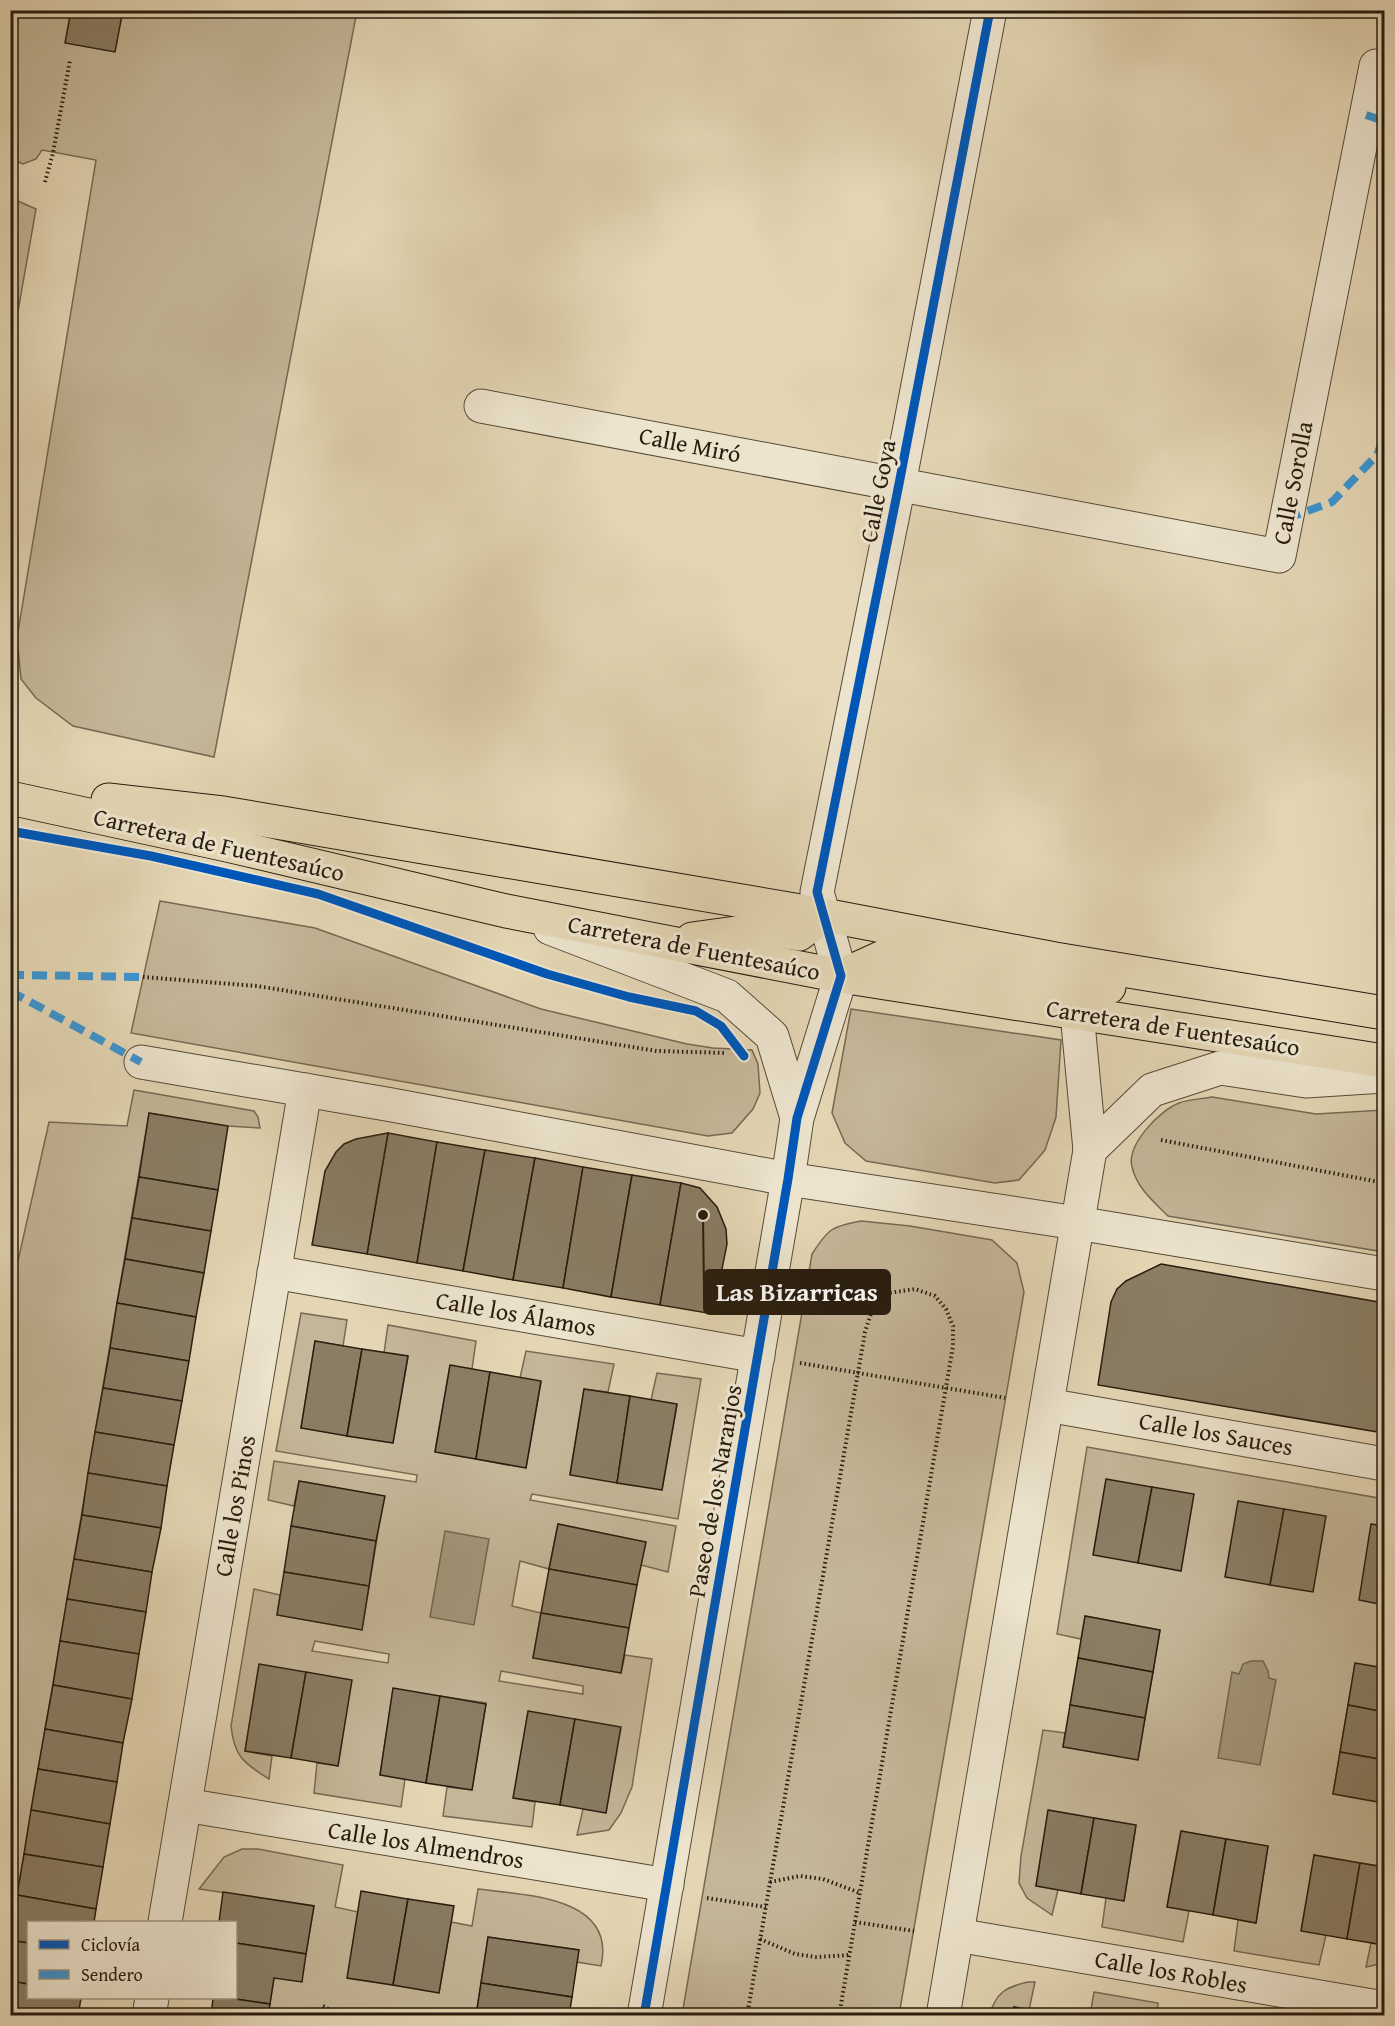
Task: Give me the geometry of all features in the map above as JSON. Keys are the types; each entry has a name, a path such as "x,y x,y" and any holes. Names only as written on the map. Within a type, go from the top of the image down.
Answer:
{"main road":[{"name":"Carretera de Fuentesaúco","path":"10,790 223,813 824,915 1065,985 1384,1061"},
{"name":"Carretera de Fuentesaúco","path":"10,798 227,845 506,911 841,976"},
{"path":"666,942 765,929 799,934 824,915"},
{"path":"841,976 883,957 946,969 1065,985"},
{"name":"Carretera de Fuentesaúco","path":"1065,985 1282,995 1384,1013"}],"street":[{"name":"Calle Goya","path":"841,976 817,892 899,484 990,10"},
{"name":"Calle Sorolla","path":"899,484 1279,556 1376,66"},
{"name":"Calle Miró","path":"481,406 899,484"},
{"name":"Paseo de los Naranjos","path":"506,911 727,996 772,1036 797,1118"},
{"name":"Paseo de los Naranjos","path":"644,2016 797,1118 841,976"},
{"path":"943,2016 1077,1222 1100,1140 1065,985"},
{"path":"141,1062 788,1179 1077,1222 1384,1274"},
{"path":"1100,1140 1152,1090 1220,1068 1306,1082 1384,1076"},
{"name":"Calle los Pinos","path":"165,1921 305,1090"},
{"name":"Calle los Álamos","path":"274,1272 758,1356"},
{"name":"Calle los Sauces","path":"1047,1405 1384,1464"},
{"name":"Calle los Almendros","path":"185,1805 666,1885"},
{"name":"Calle los Robles","path":"957,1935 1384,2008"},
{"path":"149,2016 152,1999"}],"path":[{"path":"45,182 53,153 69,60"},
{"path":"143,977 257,986 657,1051 720,1052 744,1056 778,1054"},
{"path":"1100,1140 1384,1183"},
{"path":"747,2016 865,1332 872,1310 889,1293 915,1289 935,1296 946,1309 952,1326 952,1346 839,2016"},
{"path":"758,1356 1011,1399"},
{"path":"770,1882 800,1876 823,1879 860,1893"},
{"path":"696,1896 766,1907"},
{"path":"855,1922 920,1932"},
{"path":"760,1939 795,1954 816,1957 850,1955"},
{"path":"323,2006 340,2016"}],"shaded area":[{"path":"10,11 357,11 214,757 73,726 36,698 21,679 17,638 96,160 42,150 36,159 23,164 11,159"},
{"path":"11,198 36,209 11,351"},
{"path":"160,901 315,928 541,1009 687,1044 752,1050 758,1064 760,1093 753,1109 732,1133 708,1136 131,1033"},
{"path":"851,1009 1061,1040 1056,1117 1045,1150 1019,1180 995,1183 866,1161 845,1143 832,1113"},
{"path":"134,1090 254,1111 260,1128 228,1126 149,1113 11,1932 10,1297 49,1122 127,1126"},
{"path":"1212,1097 1316,1114 1384,1110 1384,1252 1168,1216 1146,1194 1134,1175 1132,1158 1134,1149 1146,1129 1171,1107 1187,1101"},
{"path":"861,1221 910,1226 992,1240 1017,1263 1024,1292 899,2015 682,2015 812,1254 822,1239 832,1230"},
{"path":"301,1313 347,1320 343,1346 315,1341 301,1428 393,1443 408,1357 384,1353 388,1325 476,1341 472,1369 450,1366 435,1452 526,1468 541,1382 520,1378 526,1351 614,1364 608,1392 584,1389 570,1474 662,1490 677,1404 651,1400 657,1373 701,1379 678,1519 532,1494 530,1500 676,1526 668,1572 641,1565 645,1542 558,1524 549,1569 520,1561 512,1606 541,1613 533,1658 621,1673 625,1655 652,1659 632,1787 621,1813 609,1830 577,1835 583,1809 606,1813 620,1727 528,1712 514,1798 535,1802 532,1827 443,1816 447,1787 472,1790 486,1703 393,1689 380,1775 405,1779 401,1807 314,1793 317,1763 338,1766 351,1680 259,1665 245,1751 272,1756 269,1779 242,1758 232,1737 231,1726 254,1589 280,1595 277,1615 362,1630 384,1496 299,1481 294,1506 268,1500 274,1461 416,1482 417,1475 276,1451","holes":["315,1641 389,1654 388,1663 312,1651","501,1671 583,1686 583,1694 499,1681"]},
{"path":"1087,1447 1384,1499 1384,1668 1355,1664 1333,1794 1384,1803 1384,1867 1314,1855 1326,1935 1319,1965 1234,1951 1238,1920 1256,1923 1268,1846 1181,1831 1167,1907 1189,1911 1183,1942 1102,1927 1106,1898 1124,1901 1136,1825 1049,1810 1036,1886 1058,1890 1052,1915 1027,1898 1019,1883 1021,1856 1043,1730 1065,1733 1063,1747 1138,1760 1160,1630 1086,1616 1081,1639 1057,1634"},
{"path":"445,1531 489,1539 474,1625 430,1617"},
{"path":"1263,1661 1269,1678 1276,1680 1260,1765 1218,1758 1232,1672 1239,1674 1243,1664"},
{"path":"242,1849 258,1849 343,1865 335,1907 358,1912 348,1978 439,1993 451,1922 472,1926 478,1889 541,1898 563,1903 581,1912 595,1925 602,1943 601,1966 577,1962 578,1950 488,1937 476,2015 268,2015 274,1978 306,1954 314,1906 199,1889 224,1857"},
{"path":"1371,1943 1384,1945 1384,1963 1366,1967"},
{"path":"1028,1982 1035,1982 1029,2010 1014,2007 1012,2015 989,2016 1002,1992"},
{"path":"1094,1992 1158,2003 1157,2015 1090,2015"}],"building":[{"path":"71,10 123,10 115,52 65,43"},
{"path":"179,10 210,10 209,16"},
{"path":"149,1113 228,1126 218,1190 139,1177"},
{"path":"388,1133 437,1142 417,1263 367,1254"},
{"path":"388,1133 367,1254 312,1245 325,1171 336,1152 344,1144 356,1139"},
{"path":"437,1142 485,1150 463,1271 417,1263"},
{"path":"485,1150 535,1158 513,1280 463,1271"},
{"path":"535,1158 583,1167 563,1288 513,1280"},
{"path":"583,1167 632,1175 611,1297 563,1288"},
{"path":"632,1175 681,1183 660,1305 611,1297"},
{"path":"139,1177 218,1190 211,1231 132,1218"},
{"path":"681,1183 700,1188 717,1207 726,1229 727,1244 713,1314 660,1305"},
{"path":"132,1218 211,1231 204,1273 125,1259"},
{"path":"125,1259 204,1273 196,1317 117,1303"},
{"path":"1161,1264 1384,1303 1384,1433 1098,1385 1111,1302 1117,1289 1126,1281"},
{"path":"117,1303 196,1317 189,1361 110,1348"},
{"path":"315,1341 362,1349 347,1436 301,1428"},
{"path":"110,1348 189,1361 182,1401 103,1388"},
{"path":"362,1349 408,1356 393,1443 347,1436"},
{"path":"450,1365 490,1372 476,1459 435,1452"},
{"path":"490,1372 541,1381 526,1468 476,1459"},
{"path":"103,1388 182,1401 174,1445 95,1432"},
{"path":"584,1389 630,1396 617,1483 570,1475"},
{"path":"630,1396 677,1404 662,1490 617,1483"},
{"path":"95,1432 174,1445 167,1486 88,1473"},
{"path":"88,1473 167,1486 161,1528 82,1515"},
{"path":"1106,1479 1152,1487 1138,1563 1093,1555"},
{"path":"299,1481 385,1496 376,1541 291,1526"},
{"path":"1152,1487 1194,1494 1181,1571 1138,1563"},
{"path":"1238,1501 1284,1509 1270,1585 1225,1577"},
{"path":"1284,1509 1326,1516 1313,1592 1270,1585"},
{"path":"82,1515 161,1528 152,1572 74,1559"},
{"path":"558,1524 646,1542 637,1585 549,1569"},
{"path":"1371,1524 1384,1526 1384,1605 1359,1600"},
{"path":"291,1526 376,1541 369,1586 284,1572"},
{"path":"74,1559 152,1572 146,1612 67,1599"},
{"path":"549,1569 637,1585 629,1628 541,1613"},
{"path":"284,1572 369,1586 362,1630 277,1615"},
{"path":"67,1599 146,1612 139,1654 60,1641"},
{"path":"541,1613 629,1628 621,1673 533,1658"},
{"path":"1085,1616 1160,1630 1153,1672 1078,1658"},
{"path":"60,1641 139,1654 132,1699 53,1685"},
{"path":"1078,1658 1153,1672 1145,1718 1070,1705"},
{"path":"1355,1663 1384,1668 1384,1712 1348,1705"},
{"path":"259,1664 306,1672 291,1758 245,1751"},
{"path":"306,1672 352,1680 338,1766 291,1758"},
{"path":"53,1685 132,1699 123,1743 45,1729"},
{"path":"393,1688 440,1696 426,1783 380,1775"},
{"path":"440,1696 486,1704 472,1790 426,1783"},
{"path":"1070,1705 1145,1718 1138,1760 1063,1747"},
{"path":"1348,1705 1384,1712 1384,1760 1340,1752"},
{"path":"528,1711 575,1719 560,1805 513,1798"},
{"path":"575,1719 621,1727 606,1813 560,1805"},
{"path":"45,1729 123,1743 117,1782 38,1769"},
{"path":"1340,1752 1384,1760 1384,1803 1333,1794"},
{"path":"38,1769 117,1782 110,1824 31,1810"},
{"path":"31,1810 110,1824 103,1867 24,1854"},
{"path":"1048,1810 1094,1818 1081,1894 1036,1886"},
{"path":"1094,1818 1136,1825 1124,1901 1081,1894"},
{"path":"1181,1831 1226,1839 1213,1915 1167,1907"},
{"path":"1226,1839 1268,1846 1256,1923 1213,1915"},
{"path":"24,1854 103,1867 96,1909 17,1895"},
{"path":"1314,1855 1360,1863 1347,1939 1301,1931"},
{"path":"1360,1863 1384,1867 1384,1945 1347,1939"},
{"path":"361,1891 408,1899 393,1985 347,1978"},
{"path":"223,1892 314,1906 306,1954 237,1943 237,1921 219,1921"},
{"path":"17,1895 96,1909 94,1921 27,1921 27,1943 10,1940"},
{"path":"408,1899 454,1906 439,1993 393,1985"},
{"path":"488,1937 579,1950 572,1997 481,1983"},
{"path":"10,1940 27,1943 27,1984 10,1981"},
{"path":"237,1943 306,1954 302,1982 274,1978 270,2004 235,1999 237,1999"},
{"path":"10,1981 27,1984 27,1999 81,1999 78,2016 10,2016"},
{"path":"481,1983 572,1997 569,2016 476,2016"},
{"path":"213,1999 235,1999 270,2004 268,2016 211,2016"},
{"path":"1014,2007 1059,2015 1059,2016 1012,2016"}],"marked path":[{"path":"1366,115 1384,121"},
{"path":"1286,519 1332,502 1377,455 1384,437"},
{"path":"10,979 18,975 143,977"},
{"path":"10,991 141,1062"}],"cycle path":[{"path":"644,2016 797,1118 841,976 817,892 899,484 990,10"},
{"path":"10,831 151,856 318,894 547,974 629,997 696,1011 721,1026 744,1056"}],"place":[{"name":"Las Bizarricas","path":"703,1215"}]}
